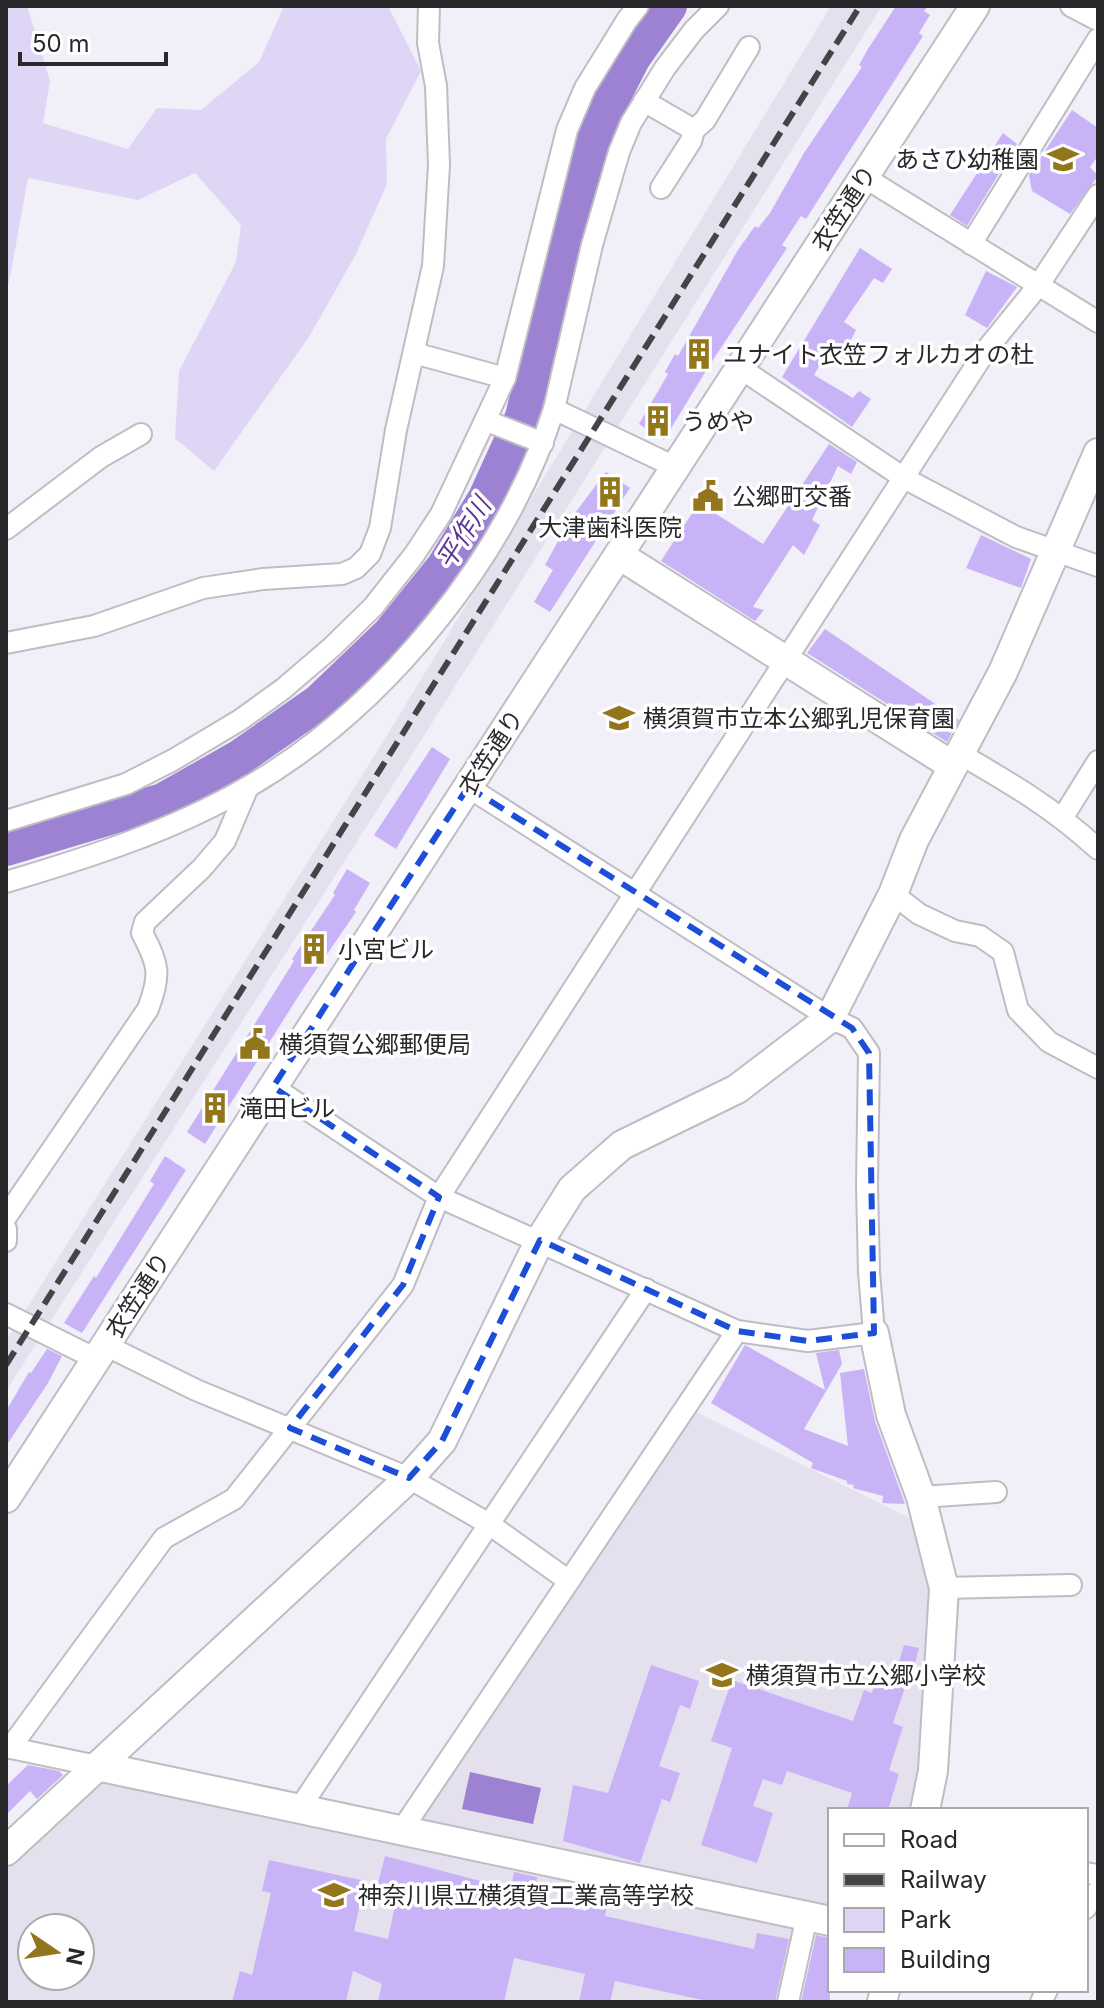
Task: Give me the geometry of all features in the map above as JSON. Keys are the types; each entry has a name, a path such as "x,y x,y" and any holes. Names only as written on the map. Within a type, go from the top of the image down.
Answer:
{"street":[{"path":"6,643 94,626 203,588 263,579 342,574 356,568 370,554 380,528 396,430 433,266 438,213 436,86 428,43 429,6"},
{"path":"6,821 126,784 240,720 283,689 332,647 373,607 414,555 441,514 464,461 489,422 505,378 567,130 585,88 638,6"},
{"path":"6,882 119,847 166,828 248,787 333,727 411,651 436,622 496,534 531,474 554,409 607,186 619,152 644,101 680,49 718,6"},
{"name":"衣笠通り","path":"6,1498 975,6"},
{"path":"1071,6 1098,20"},
{"path":"971,244 1098,39"},
{"path":"661,188 691,141 694,130 705,120 749,47"},
{"path":"644,101 694,130"},
{"path":"864,177 1098,322"},
{"path":"788,2002 818,1918 8,1748 164,1538 234,1499 403,1285 439,1197 986,350 1038,286 1098,195"},
{"path":"414,353 505,378"},
{"path":"740,368 904,478 1016,537 1098,566"},
{"path":"554,409 675,467"},
{"path":"489,422 541,442"},
{"path":"6,529 101,457 141,434"},
{"path":"6,1851 409,1478 442,1441 540,1240 572,1189 622,1145 737,1089 830,1018 893,894 914,840 1003,672 1098,453"},
{"path":"619,555 784,659 957,760 1018,787 1063,817 1098,849"},
{"path":"1063,817 1098,761"},
{"path":"6,1217 148,1009 156,990 158,969 142,933 145,922 202,868 225,841 248,787"},
{"path":"468,787 830,1018 852,1028 869,1053 867,1214 874,1333 891,1415 921,1497 944,1588 933,1771 925,1808"},
{"path":"893,894 919,914 955,931 980,936 1003,952 1018,1010 1049,1042 1098,1068"},
{"path":"273,1087 439,1197 737,1331 808,1341 874,1333"},
{"path":"6,1229 6,1241"},
{"path":"299,1809 646,1289"},
{"path":"6,1294 6,1312 409,1478 489,1524 569,1581"},
{"path":"401,1831 737,1331"},
{"path":"921,1497 996,1492"},
{"path":"944,1588 1071,1585"}],"highlighted area":[{"path":"468,787 852,1028 869,1053 874,1333 808,1341 737,1331 540,1240 442,1441 409,1478 290,1428 403,1285 439,1197 273,1087"}],"shaded area":[{"path":"831,6 882,6 388,793 6,1391 6,1341 378,750"},
{"name":"横須賀市立公郷小学校","path":"694,1411 916,1521 931,1594 925,1757 916,1808 828,1808 828,1913 423,1826 420,1819"},
{"path":"470,1772 541,1788 533,1824 462,1809"},
{"name":"神奈川県立横須賀工業高等学校","path":"102,1777 795,1923 781,2002 6,2002 6,1867"}],"green space":[{"path":"6,6 27,6 50,81 43,123 128,149 157,108 201,110 259,62 284,6 388,6 421,71 386,139 387,184 355,256 309,337 214,471 175,438 179,371 236,262 241,225 195,173 138,200 28,178 6,286"}],"building":[{"path":"896,6 928,6 924,11 930,15 919,33 923,36 806,219 801,216 782,245 787,248 664,440 639,424 668,374 665,372 675,354 678,356 738,250 755,226 758,228 770,213 804,153 862,67 859,65"},
{"path":"1072,110 1098,128 1098,156 1090,167 1098,176 1070,214 1032,191 1029,175"},
{"path":"1003,133 1017,144 967,226 950,215"},
{"path":"860,248 892,269 883,283 874,278 844,322 856,330 844,354 831,345 814,375 853,398 859,391 871,399 852,427 782,377"},
{"path":"986,271 1017,287 987,328 965,315"},
{"path":"829,444 857,462 851,474 838,466 812,520 820,525 804,555 793,545 753,607 764,610 755,621 661,561 706,492 720,501 713,512 763,544"},
{"path":"606,472 630,488 550,612 534,602 553,570 545,565 569,521"},
{"path":"981,535 1031,559 1021,588 966,568"},
{"path":"825,629 959,720 947,742 807,653"},
{"path":"432,747 450,759 396,849 374,835"},
{"path":"347,869 370,883 354,910 356,912 303,989 205,1144 187,1132 294,961 292,959 335,895 333,893"},
{"path":"165,1156 186,1170 82,1333 64,1323 94,1276 96,1278 154,1184 150,1181"},
{"path":"745,1345 825,1390 816,1353 839,1350 842,1364 804,1429 848,1446 840,1373 864,1369 875,1421 905,1504 882,1503 883,1496 853,1488 854,1485 847,1484 847,1481 811,1468 813,1463 711,1403"},
{"path":"47,1349 62,1356 6,1446 6,1411"},
{"path":"904,1645 919,1648 911,1680 908,1679 893,1723 903,1727 889,1770 899,1774 889,1808 848,1808 852,1793 787,1771 782,1785 763,1779 753,1806 773,1813 757,1863 701,1845 732,1748 711,1741 732,1680 853,1721 864,1690 872,1693 881,1666 897,1669"},
{"path":"651,1665 699,1681 690,1709 680,1705 659,1766 680,1773 670,1802 662,1799 640,1863 563,1841 573,1785 608,1793"},
{"path":"28,1765 59,1771 63,1775 37,1799 30,1791 6,1815 6,1786"},
{"path":"385,1856 511,1889 514,1872 537,1877 534,1900 586,1911 591,1888 609,1892 605,1916 754,1949 757,1933 789,1939 775,2002 712,2002 615,1981 610,2002 579,2002 585,1974 514,1958 504,2002 378,2002 382,1984 353,1971 346,2002 232,2002 240,1971 252,1975 271,1893 262,1891 269,1860 365,1881 354,1931 388,1939 397,1896 376,1891"},
{"path":"816,1935 828,1938 830,2002 801,2002"}],"waterway":[{"name":"平作川","path":"6,848 163,801 239,758 319,702 390,634 444,567 486,498 523,417 571,216 597,127 633,57 669,6"}],"railway":[{"path":"6,1365 860,6"}],"place":[{"name":"あさひ幼稚園","path":"1063,159"},
{"name":"ユナイト衣笠フォルカオの杜","path":"699,354"},
{"name":"うめや","path":"658,421"},
{"name":"大津歯科医院","path":"610,492"},
{"name":"公郷町交番","path":"708,496"},
{"name":"横須賀市立本公郷乳児保育園","path":"619,718"},
{"name":"小宮ビル","path":"314,949"},
{"name":"横須賀公郷郵便局","path":"255,1044"},
{"name":"滝田ビル","path":"215,1108"},
{"name":"横須賀市立公郷小学校","path":"722,1675"},
{"name":"神奈川県立横須賀工業高等学校","path":"334,1895"}]}
